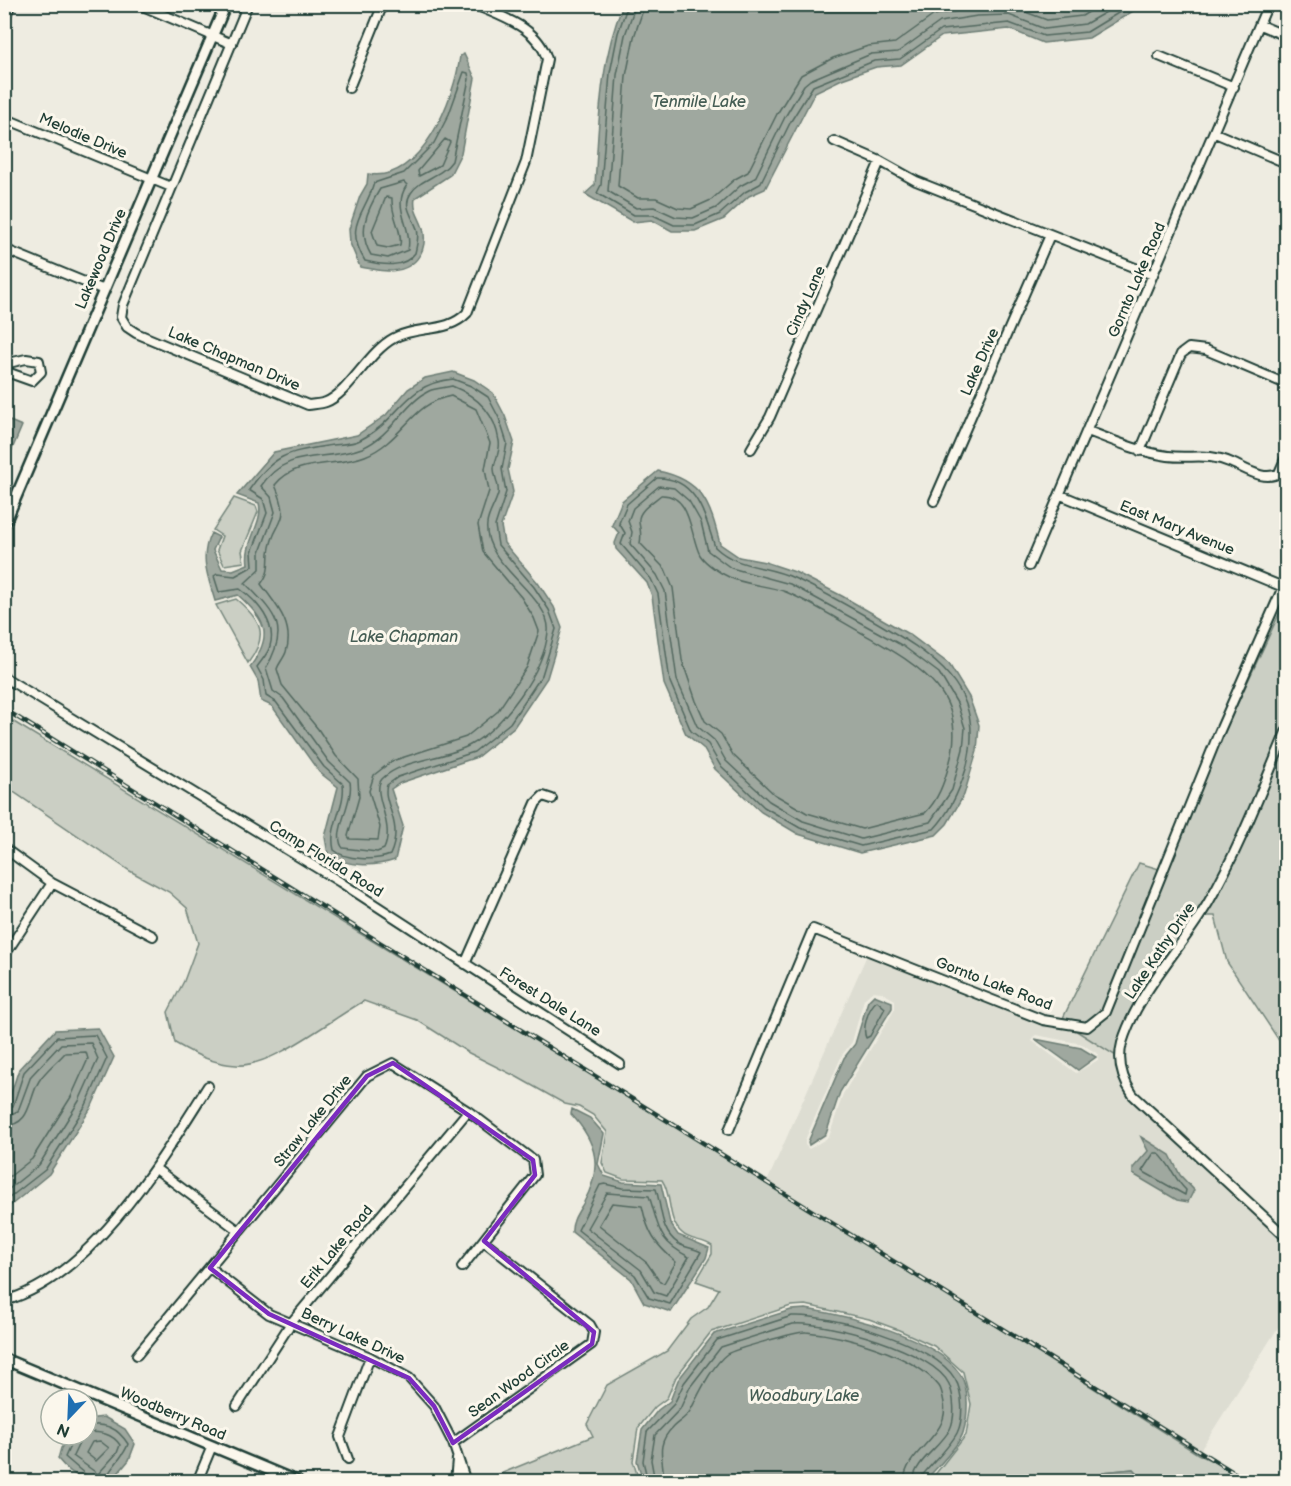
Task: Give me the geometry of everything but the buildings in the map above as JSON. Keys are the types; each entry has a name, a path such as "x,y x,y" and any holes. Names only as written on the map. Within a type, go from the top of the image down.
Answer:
{"street":[{"path":"4,19 11,4"},
{"path":"138,4 232,44"},
{"name":"Lakewood Drive","path":"5,521 226,4"},
{"name":"Lake Chapman Drive","path":"248,4 171,187 123,306 121,317 127,327 136,333 308,405 327,402 339,394 366,360 394,338 458,323 467,313 526,162 547,59 543,44 527,31 473,4"},
{"path":"349,88 383,4"},
{"name":"Gornto Lake Road","path":"1029,566 1268,4"},
{"path":"1260,25 1287,36"},
{"path":"1159,56 1234,87"},
{"name":"Melodie Drive","path":"4,118 171,187"},
{"path":"1215,133 1287,163"},
{"path":"834,141 880,161 916,181 1154,275"},
{"name":"Cindy Lane","path":"751,449 770,417 880,161"},
{"name":"Lake Drive","path":"934,501 1050,234"},
{"path":"4,249 104,290"},
{"path":"1140,450 1181,354 1189,348 1206,351 1287,384"},
{"path":"4,364 26,359 39,361 41,372 32,381 4,371"},
{"path":"1088,431 1140,450 1171,456 1208,455 1265,477 1280,473 1287,457"},
{"name":"East Mary Avenue","path":"1061,495 1283,587"},
{"name":"Gornto Lake Road","path":"729,1130 813,929 1043,1020 1087,1027 1106,1012 1218,735 1283,587"},
{"name":"Camp Florida Road","path":"4,677 340,882 465,964"},
{"name":"Lake Kathy Drive","path":"1287,732 1210,899 1137,1008 1124,1039 1120,1062 1124,1080 1133,1095 1287,1237"},
{"path":"465,964 536,803 543,796 552,799"},
{"path":"4,848 52,883 153,936"},
{"path":"4,956 52,883"},
{"name":"Forest Dale Lane","path":"465,964 620,1064"},
{"name":"Straw Lake Drive","path":"137,1355 367,1076 393,1063 468,1111 533,1160 535,1175 462,1268"},
{"path":"4,1301 21,1296 69,1265 114,1222 156,1169 208,1086"},
{"name":"Erik Lake Road","path":"237,1406 291,1323 468,1111"},
{"path":"156,1169 239,1231"},
{"name":"Sean Wood Circle","path":"453,1443 592,1344 594,1332 590,1325 484,1241"},
{"name":"Berry Lake Drive","path":"210,1268 269,1314 370,1357 409,1378 434,1406 453,1443 466,1482"},
{"path":"348,1459 340,1437 370,1357"},
{"name":"Woodberry Road","path":"4,1359 298,1482"},
{"path":"197,1482 212,1446"},
{"name":"Berry Lake Drive","path":"455,1482 457,1454"}],"highlighted area":[{"path":"393,1063 533,1160 535,1175 484,1241 594,1332 592,1344 453,1443 434,1406 409,1378 269,1314 210,1268 367,1076"}],"shaded area":[{"path":"234,498 256,506 258,512 242,551 244,562 224,565 217,550 222,536 213,530"},
{"path":"236,599 252,614 260,629 259,644 248,663 216,605"},
{"path":"1286,599 1286,720 1284,728 1217,877 1195,917 1140,994 1120,1035 1116,1056 1075,1030 1089,1031 1110,1013 1222,737"},
{"path":"4,716 767,1182 1198,1454 1253,1481 1144,1481 1133,1469 1103,1472 1106,1481 930,1481 966,1435 971,1404 963,1372 934,1346 899,1330 869,1319 806,1305 791,1306 711,1332 676,1377 667,1398 655,1407 638,1428 633,1461 639,1481 483,1481 593,1436 587,1424 607,1385 667,1351 691,1319 708,1307 719,1289 696,1281 712,1254 712,1246 685,1236 677,1227 662,1180 623,1179 607,1173 602,1163 607,1132 593,1115 579,1107 565,1104 469,1053 417,1020 364,1001 284,1051 250,1064 220,1063 197,1055 175,1043 168,1012 184,981 198,943 187,908 169,892 130,871 5,786"},
{"path":"1286,742 1286,1051 1227,962 1215,916 1205,916 1222,884"},
{"path":"1139,863 1159,869 1103,1009 1086,1022 1063,1018"},
{"path":"867,955 1041,1024 1075,1030 1115,1055 1120,1081 1130,1098 1286,1244 1286,1315 1198,1454 767,1182","holes":["873,991 881,992 895,1000 895,1009 843,1094 829,1137 809,1149 805,1145 805,1140 842,1055 852,1042 864,999","1036,1035 1082,1044 1098,1054 1098,1060 1076,1073 1032,1041"]}],"water":[{"name":"Tenmile Lake","path":"623,4 1143,5 1089,38 1043,43 1009,29 942,36 901,65 876,67 842,79 815,92 765,189 749,196 724,219 695,231 672,231 652,220 633,222 585,194 595,185 599,116 605,71 609,49"},
{"path":"464,54 475,78 461,153 450,175 415,198 424,237 421,253 412,264 397,270 385,271 360,267 350,243 349,229 360,196 367,184 368,174 387,173 404,166 419,152 443,114 457,73 460,56"},
{"name":"Lake Chapman","path":"453,372 474,380 493,393 505,416 514,442 508,469 513,492 501,526 504,543 538,583 554,607 562,628 547,678 514,727 477,757 400,783 391,789 403,826 395,860 369,865 351,863 328,854 325,837 338,787 319,772 272,706 261,701 258,681 250,667 262,646 264,628 255,612 238,595 215,601 206,567 207,542 211,533 219,537 213,550 222,569 233,570 248,564 249,548 259,518 259,503 237,495 274,452 357,435 386,415 408,389 425,378"},
{"path":"5,419 22,426 5,466"},
{"path":"658,471 685,480 694,487 708,505 720,544 739,557 765,562 795,572 910,635 949,664 969,697 979,725 977,751 964,795 947,824 936,835 860,853 798,834 761,812 715,769 703,748 686,734 664,684 652,596 647,583 616,549 615,543 619,533 612,525 622,501"},
{"path":"874,995 892,1002 892,1008 840,1092 826,1134 809,1145 808,1142 844,1058 855,1044 868,1001"},
{"path":"98,1028 114,1057 91,1108 49,1174 5,1210 5,1111 19,1069 55,1030"},
{"path":"1035,1039 1081,1048 1096,1057 1078,1070"},
{"path":"572,1109 590,1118 604,1134 598,1164 604,1176 623,1182 661,1184 670,1223 678,1235 709,1248 706,1258 671,1312 644,1303 631,1279 572,1232 574,1220 590,1190 595,1167 592,1145 580,1124 571,1114"},
{"path":"1141,1137 1170,1155 1180,1175 1194,1190 1188,1202 1177,1200 1133,1174 1133,1168 1148,1151"},
{"name":"Woodbury Lake","path":"806,1309 867,1323 911,1339 948,1361 960,1374 965,1387 967,1403 963,1433 952,1450 926,1480 643,1481 637,1461 642,1430 658,1410 670,1401 678,1380 714,1334 791,1310"},
{"path":"104,1417 125,1429 135,1444 129,1460 114,1478 90,1480 76,1475 58,1459 62,1447 99,1447 99,1418"},
{"path":"1133,1469 1144,1481 1106,1481 1103,1472"}],"railway":[{"path":"4,709 1249,1482"}]}
